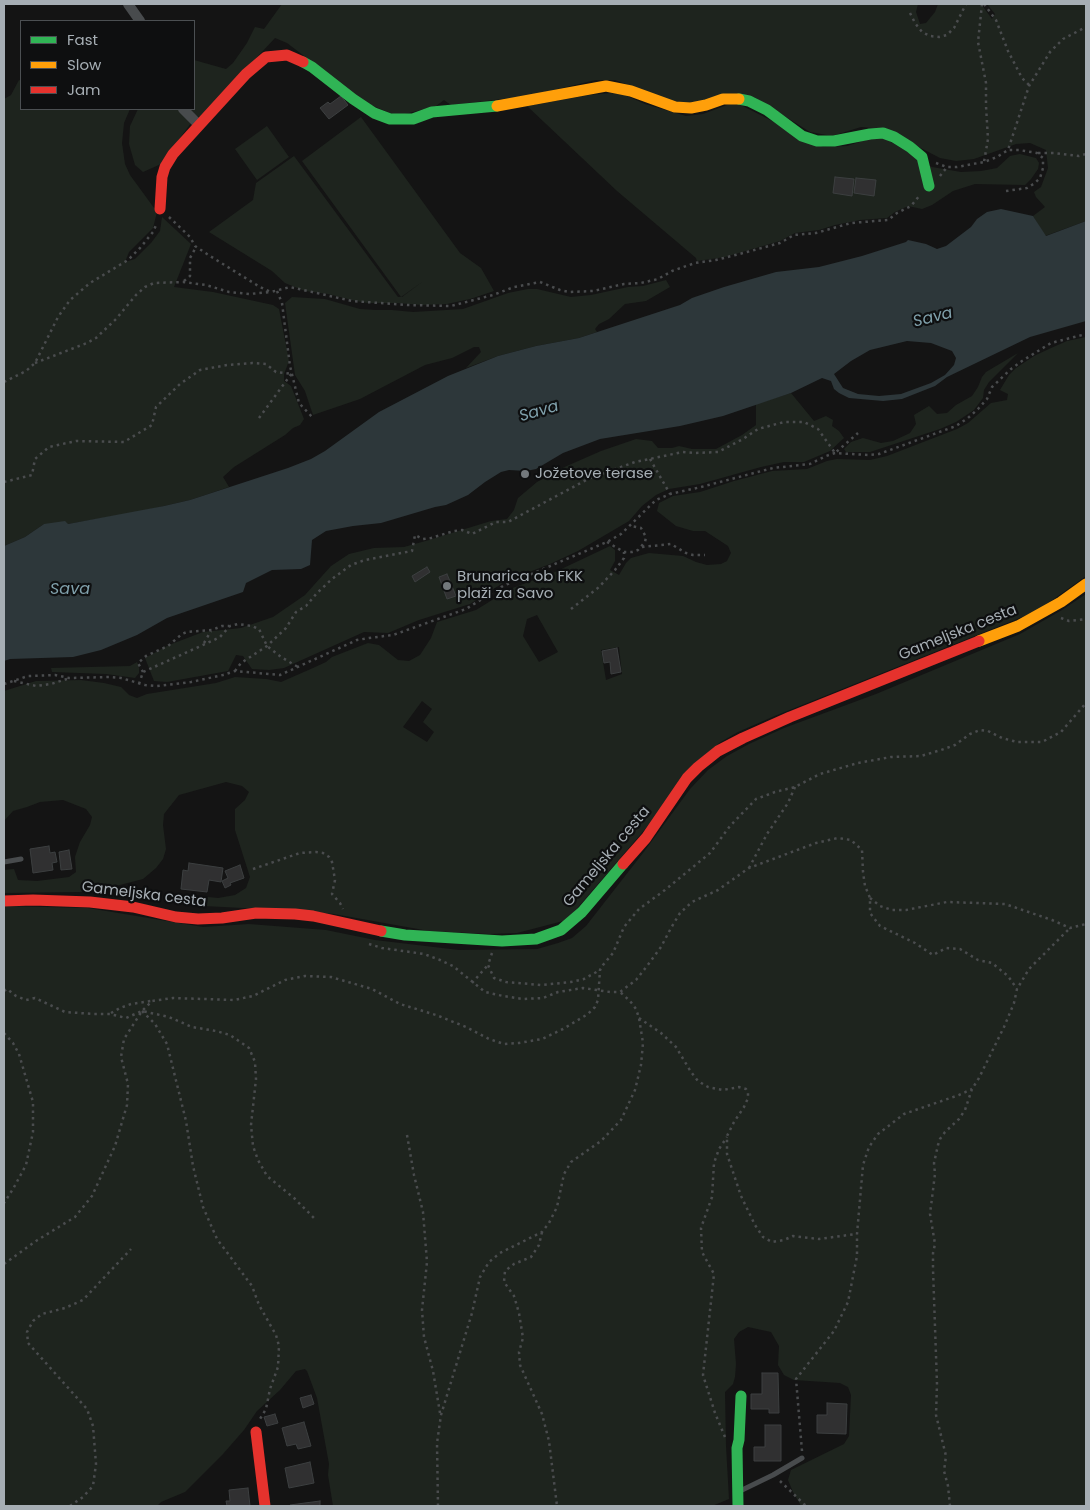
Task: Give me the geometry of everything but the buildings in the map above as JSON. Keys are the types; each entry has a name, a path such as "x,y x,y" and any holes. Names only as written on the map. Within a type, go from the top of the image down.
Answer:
{"street":[{"path":"128,4 139,20"},
{"path":"160,209 162,177 165,167 173,154 246,74 266,57 276,55 296,58 312,67 353,99 390,119 413,118 432,112 457,109 494,107 606,86 631,90 675,107 691,108 723,99 735,98 749,101 767,110 802,136 817,141 834,141 883,133 894,136 922,157 929,186"},
{"path":"184,110 199,125"},
{"name":"Gameljska cesta","path":"4,901 90,902 133,907 176,917 198,919 277,913 313,916 405,935 502,941 536,939 561,930 571,922 646,838 688,778 718,751 782,720 1002,633 1046,611 1086,584"},
{"path":"738,1506 737,1448 742,1414 741,1396"},
{"path":"256,1432 265,1506"}],"lane":[{"path":"4,862 21,859"},
{"path":"738,1493 802,1458"}],"path":[{"path":"910,13 922,32 930,36 939,37 947,35 954,28 966,4"},
{"path":"983,4 996,20 1008,51 1022,78 1029,86"},
{"path":"983,4 978,42 986,82 988,139 984,162"},
{"path":"1008,150 1029,86 1050,52 1063,39 1086,27"},
{"path":"922,157 947,167 957,167 984,162 998,157 1008,150 1079,156 1086,154"},
{"path":"1006,191 1027,188 1040,178 1043,168 1042,158 1037,153"},
{"path":"4,382 26,371 35,363 96,338 116,320 136,295 145,287 154,283 183,282 249,294 290,288 352,301 451,306 493,295 514,286 540,282 569,292 593,291 624,284 641,283 658,279 672,271 694,263 716,260 780,243 794,235 816,233 851,223 888,220 897,212 911,206"},
{"path":"160,209 190,237 195,246 271,292"},
{"path":"35,363 58,316 70,300 90,283 128,260 140,248 153,232 158,221 160,209"},
{"path":"183,282 190,276 190,258 195,246"},
{"path":"277,291 282,303 292,373 299,403 314,419"},
{"path":"235,671 241,663 267,646 286,628 296,612 306,606 322,588 351,565 366,560 412,551 415,536 431,538 462,530 472,534 496,522 508,522 590,478 636,462 683,452 718,452 742,440 758,429 784,422 804,422 818,429 835,453 868,456 879,454 956,426 978,409 987,399 992,387 1011,369 1051,344 1086,334"},
{"path":"4,482 32,475 35,459 49,447 76,441 124,442 152,424 156,408 180,384 200,370 252,363 266,364 276,372 292,373"},
{"path":"259,418 292,373"},
{"path":"4,684 28,676 42,675 56,675 69,678 110,677 130,680 139,684 168,686 235,671 280,675 357,640 393,635 466,609 504,586 607,542 621,534 656,500 670,494 773,468 810,464 835,453 858,433"},
{"path":"650,459 670,494"},
{"path":"630,526 637,526 644,532 646,537 642,547"},
{"path":"607,542 624,552 632,552 642,547 671,544 686,553 705,555"},
{"path":"571,609 599,587 615,570 624,558 624,552"},
{"path":"1046,611 1068,621 1086,619"},
{"path":"143,672 138,663 146,656 168,646 182,634 238,624 259,629 267,646 281,657 299,667"},
{"path":"139,684 143,672 220,637 230,626"},
{"path":"203,645 212,630"},
{"path":"12,681 36,686 51,684 69,678"},
{"path":"110,1014 131,1004 173,998 234,1000 253,996 285,980 305,976 331,977 372,989 400,1004 436,1015 504,1044 542,1039 588,1014 595,1007 598,1000 600,970 613,953 624,927 639,909 710,853 730,826 756,799 795,787 820,774 858,763 891,757 921,756 941,750 955,745 970,734 980,730 988,731 1002,738 1017,742 1042,742 1062,732 1086,703"},
{"path":"749,868 767,834 788,804 795,787"},
{"path":"620,992 636,980 648,966 680,912 692,902 718,890 749,868 816,843 838,838 851,840 862,850 865,886 870,898 870,913 880,926 915,943 933,955 946,948 960,949 978,960 992,963 1008,976 1017,989"},
{"path":"253,870 300,853 323,853 332,862 335,880 332,894 343,909 341,921"},
{"path":"870,898 880,906 892,910 906,910 947,902 1005,904 1070,928"},
{"path":"950,1506 944,1471 946,1456 936,1415 937,1384 932,1269 935,1244 930,1214 935,1174 934,1163 938,1145 945,1132 965,1110 972,1089 1004,1027 1014,1003 1017,989 1029,968 1070,928 1086,924"},
{"path":"472,983 488,965 492,953 502,941"},
{"path":"363,942 382,948 424,954 440,960 453,966 485,992 523,999 543,998 558,992 583,988 620,992 636,1009 644,1044 635,1090 621,1120 601,1141 570,1162 564,1174 557,1206 542,1232 539,1245 531,1257 514,1264 505,1272 504,1282 514,1296 519,1313 523,1338 519,1352 520,1364 542,1414 549,1441 557,1506"},
{"path":"488,965 494,978 506,982 541,985 584,979 600,970"},
{"path":"4,991 7,989 16,996 26,1000 35,998 65,1012 110,1014 126,1018 142,1011 169,1016 192,1027 216,1031 230,1036 248,1048 254,1062 256,1079 251,1125 253,1146 258,1160 267,1176 294,1198 314,1218"},
{"path":"4,1264 36,1241 75,1217 92,1196 115,1146 127,1105 128,1084 121,1057 124,1039 142,1011 152,1001"},
{"path":"142,1011 155,1024 167,1044 186,1121 193,1166 206,1215 217,1239 252,1286 259,1305 276,1334 279,1346 278,1367 270,1389 266,1409 260,1418 256,1432"},
{"path":"639,1018 661,1033 676,1047 698,1081 708,1087 723,1090 739,1087 746,1089 748,1093 748,1098 719,1149 714,1163 712,1197 701,1228 702,1252 714,1274 703,1375 715,1413 726,1438 730,1444 737,1448"},
{"path":"4,1033 13,1043 19,1054 33,1102 33,1132 26,1165 4,1203"},
{"path":"802,1458 796,1379 834,1331 848,1302 857,1256 863,1165 869,1146 878,1134 904,1114 972,1089"},
{"path":"407,1135 414,1175 424,1212 427,1262 422,1310 423,1328 441,1415"},
{"path":"727,1136 726,1154 740,1196 763,1237 772,1242 794,1236 819,1239 857,1234"},
{"path":"438,1506 438,1443 441,1415 472,1313 480,1277 489,1262 500,1253 542,1232"},
{"path":"70,1506 84,1497 93,1486 96,1464 92,1426 87,1408 28,1343 27,1332 33,1320 42,1314 65,1308 83,1300 131,1249"},
{"path":"773,1475 806,1506"}],"shaded area":[{"path":"282,4 918,4 916,12 920,24 926,23 935,12 938,4 981,4 992,19 995,14 987,4 1086,4 1086,221 1045,236 1033,216 1045,207 1034,192 1041,187 1048,168 1046,150 1030,143 1016,144 974,159 956,161 940,158 884,129 861,127 832,136 810,132 754,97 686,107 615,80 596,80 528,96 451,105 444,100 436,106 395,115 366,103 287,43 275,38 202,116 199,117 191,112 189,110 195,110 195,60 226,69 233,63 247,43 255,27 264,29"},
{"path":"19,80 20,110 130,110 124,123 122,143 125,164 130,175 157,212 153,228 129,252 125,262 135,259 151,243 160,231 162,217 191,244 174,287 213,292 273,305 279,309 289,361 284,374 284,381 291,386 304,419 300,425 234,467 223,477 229,487 190,500 138,512 68,524 44,524 25,537 4,546 4,99 11,95"},
{"path":"611,93 625,95 645,104 686,116 703,114 735,102 823,147 847,146 883,137 932,167 961,172 981,171 997,168 1010,156 1020,154 1036,158 1039,163 1038,169 1025,185 975,184 953,191 932,205 922,209 908,206 887,218 860,220 819,230 795,233 780,241 725,257 697,261 696,258 617,191 527,106"},
{"path":"138,110 179,110 191,123 161,164 143,172 135,165 129,144 130,126"},
{"path":"361,117 460,253 481,268 494,291 447,304 422,305 368,303 305,291 285,283 272,271 209,232 253,200 256,183 294,156 398,297 401,297 302,161"},
{"path":"267,126 289,157 257,180 235,149"},
{"path":"666,280 670,287 646,301 625,304 609,319 599,324 595,329 597,332 579,338 536,346 498,356 466,368 481,352 479,347 474,347 452,358 425,365 360,399 313,415 305,391 295,375 285,303 292,297 325,299 360,309 413,312 463,309 508,293 528,289 537,289 571,297 643,286"},
{"path":"1086,337 1086,576 1037,611 777,715 738,732 719,743 567,920 517,933 489,934 429,931 334,914 303,911 184,905 170,899 171,895 218,898 235,895 246,888 250,877 235,830 235,809 245,800 249,792 242,786 226,782 179,795 164,814 163,825 166,849 163,859 143,879 112,887 80,892 4,893 4,870 14,869 18,880 37,881 69,877 76,872 75,857 92,817 86,809 63,800 40,802 13,811 4,821 4,691 36,681 81,680 121,687 129,695 137,698 147,694 216,683 235,677 281,682 326,662 332,657 368,643 379,645 398,660 409,661 420,655 431,638 437,622 476,610 510,589 555,572 610,546 615,550 615,561 610,570 619,575 631,558 649,553 683,556 707,565 721,564 727,561 731,553 728,546 705,531 693,531 676,526 657,511 659,503 673,496 700,492 772,471 807,469 837,459 870,460 887,456 957,429 968,423 991,403 1007,400 1008,394 1000,390 1009,375 1016,368 1034,356 1067,341","holes":["537,615 558,652 539,662 523,636 527,619","619,647 622,674 606,680 601,650","422,701 432,709 423,722 434,732 427,742 403,727"]},
{"path":"1018,353 989,382 984,390 983,398 974,410 956,422 870,452 846,452 844,449 851,442 863,438 881,443 893,441 910,433 916,424 914,415 929,406 937,414 947,413 956,405 972,396 986,372"},
{"path":"791,393 814,421 826,416 833,420 832,426 844,438 830,451 804,462 784,462 700,484 669,489 656,495 642,506 629,521 578,551 506,581 470,604 419,620 388,633 364,632 284,668 269,670 252,669 243,656 236,655 228,671 167,682 154,681 145,658 169,645 203,632 241,628 273,617 305,595 331,566 349,554 374,548 404,547 491,521 507,519 514,510 518,498 537,482 560,469 601,451 636,439 652,441 658,448 679,446 692,449 716,449 756,425 756,404"},
{"path":"1086,594 1086,1506 801,1506 788,1480 791,1470 844,1444 849,1436 851,1395 848,1387 840,1383 794,1380 784,1375 778,1365 779,1346 771,1332 748,1327 739,1332 734,1339 735,1377 733,1384 725,1392 729,1499 712,1506 333,1506 328,1475 329,1464 317,1398 305,1369 296,1371 280,1390 257,1411 244,1430 223,1454 185,1492 161,1502 157,1506 4,1506 4,906 88,908 203,927 249,924 326,930 375,940 459,950 537,949 558,943 572,938 586,926 690,789 708,770 727,756 784,728 876,694 1020,634"},
{"path":"137,662 139,673 135,678 106,674 52,672 51,668 130,666"}],"water":[{"name":"Sava","path":"1001,209 1033,216 1046,236 1086,221 1086,321 1030,337 947,377 935,386 902,399 883,401 849,398 834,389 831,381 822,378 791,393 723,416 680,426 600,439 563,453 536,469 501,472 468,495 446,505 381,523 326,531 312,540 310,565 301,569 272,570 246,583 243,592 167,618 137,635 101,650 73,657 10,659 4,661 4,546 25,537 44,524 65,521 68,524 164,506 190,500 288,468 325,451 379,412 448,376 498,356 536,346 579,338 680,305 692,298 724,287 776,272 819,267 862,256 908,240 926,244 937,249 946,246 987,212","holes":["907,341 931,343 952,351 956,358 954,365 945,375 931,383 901,394 879,396 858,394 843,388 834,374 870,350"]}],"traffic: fast":[{"path":"303,62 374,113 390,119 413,119 432,112 497,106"},
{"path":"739,99 749,101 767,110 802,136 817,141 834,141 883,133 894,137 922,157 929,186"},
{"path":"381,931 405,935 502,941 536,939 561,930 582,912 623,864"},
{"path":"738,1506 737,1448 741,1396"}],"traffic: slow":[{"path":"497,106 606,86 631,91 675,107 691,108 723,99 739,99"},
{"path":"979,641 1018,626 1061,602 1086,584"}],"traffic: jam":[{"path":"160,209 162,177 165,167 173,154 246,74 266,57 287,55 303,62"},
{"path":"623,864 646,838 687,778 718,751 790,717 979,641"},
{"path":"4,901 90,902 133,907 176,917 198,919 256,913 295,914 313,916 381,931"},
{"path":"256,1432 265,1506"}],"place":[{"name":"Jožetove terase","path":"525,474"},
{"name":"Brunarica ob FKK plaži za Savo","path":"447,586"}]}
